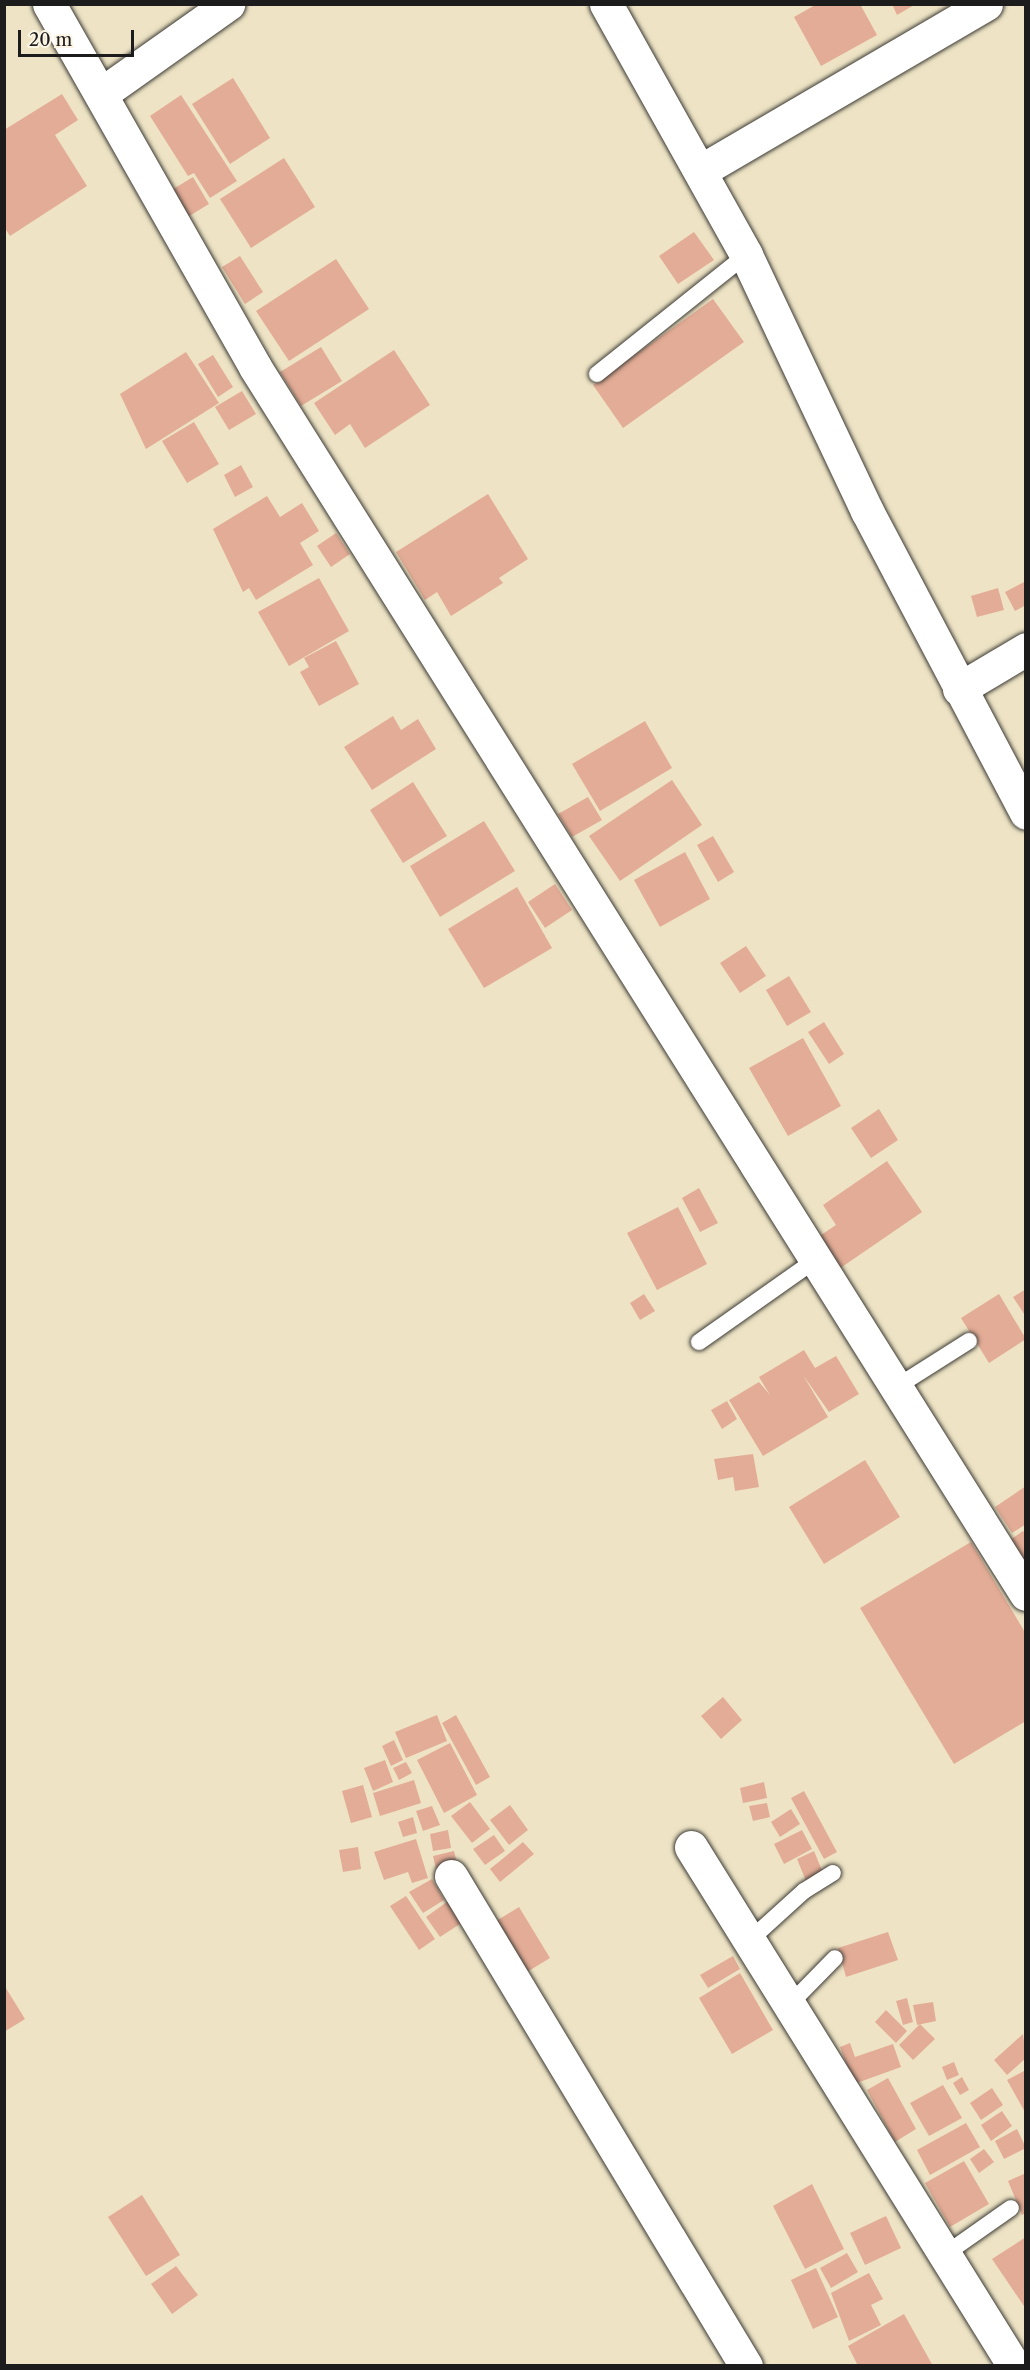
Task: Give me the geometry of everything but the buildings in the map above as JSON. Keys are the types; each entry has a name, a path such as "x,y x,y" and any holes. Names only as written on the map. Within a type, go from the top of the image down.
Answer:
{"street":[{"path":"49,4 255,367 814,1261 898,1386 1026,1594"},
{"path":"101,94 228,4"},
{"path":"606,4 702,170 746,255 867,511 1026,813"},
{"path":"702,170 986,4"},
{"path":"959,689 1026,649"},
{"path":"691,1847 752,1939 1014,2366"},
{"path":"451,1876 746,2366"}],"lane":[{"path":"597,374 746,255"},
{"path":"699,1342 814,1261"},
{"path":"898,1386 969,1341"},
{"path":"752,1939 804,1891 833,1873"},
{"path":"790,2004 835,1958"},
{"path":"946,2253 1011,2208"}]}
